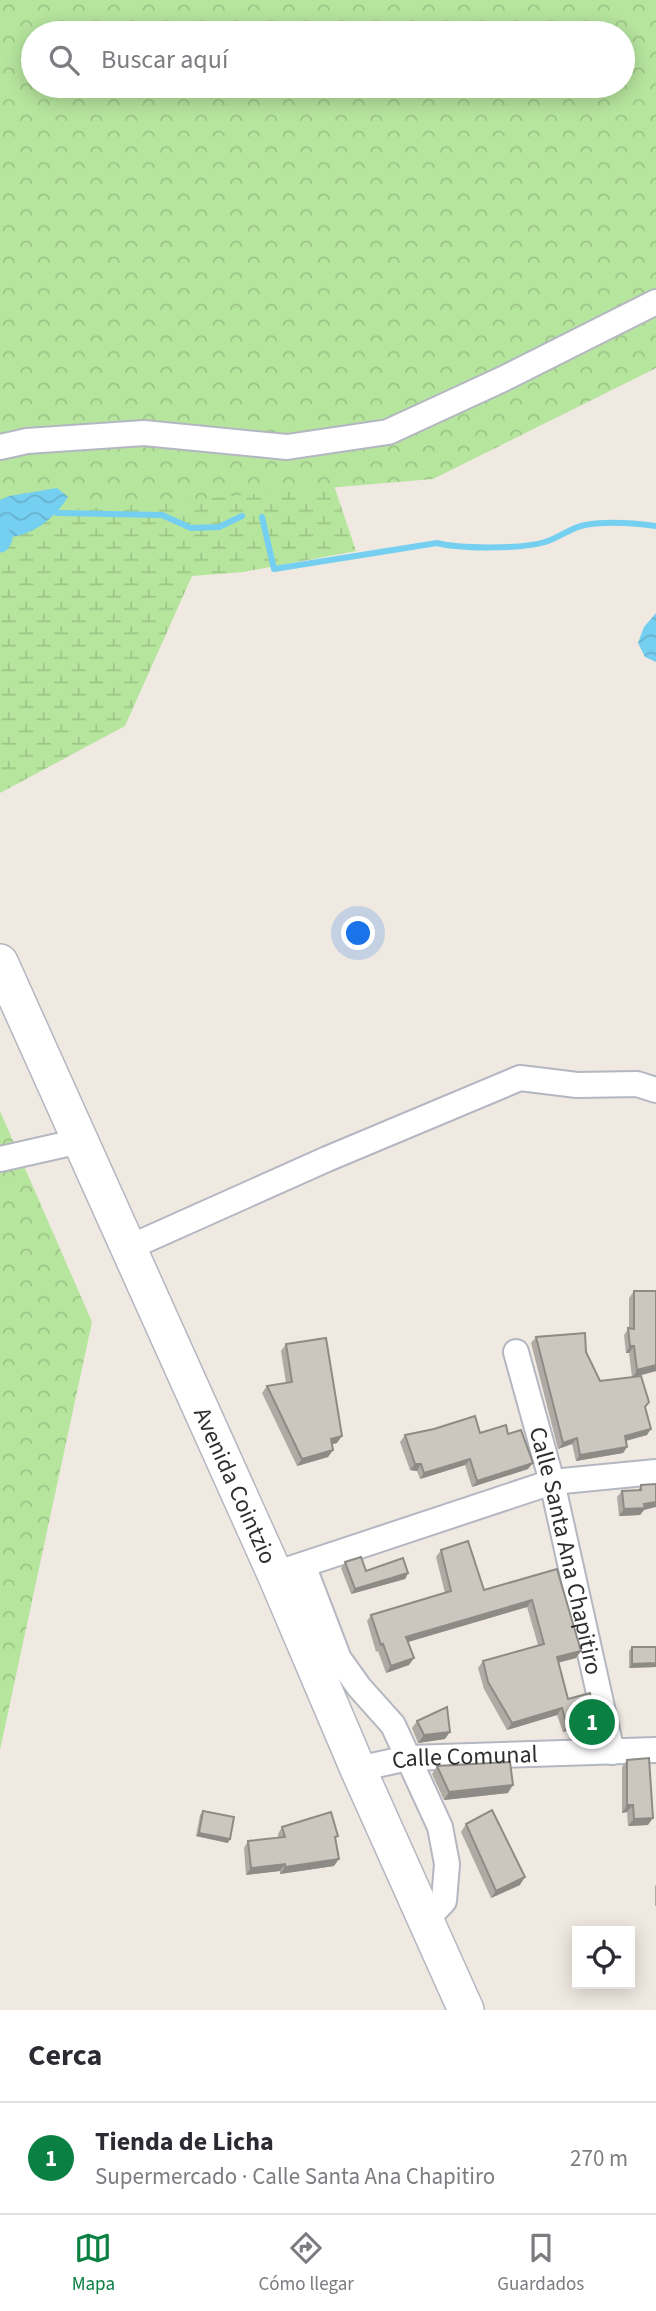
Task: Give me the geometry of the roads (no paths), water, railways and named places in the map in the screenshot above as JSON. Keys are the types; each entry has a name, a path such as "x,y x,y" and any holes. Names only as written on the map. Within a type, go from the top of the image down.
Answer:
{"main road":[{"name":"Avenida Cointzio","path":"0,962 128,1248 289,1570 358,1769 466,2010"}],"street":[{"path":"0,447 27,441 144,433 287,447 388,432 503,379 656,302"},
{"path":"128,1248 327,1159 520,1078 577,1085 636,1084 656,1090"},
{"path":"0,1159 80,1141"},
{"name":"Calle Santa Ana Chapitiro","path":"516,1352 552,1482 612,1752"},
{"path":"425,1921 444,1901 447,1864 440,1827 393,1725 339,1659 289,1570 552,1482 656,1472"},
{"name":"Calle Comunal","path":"358,1769 408,1758 656,1750"}],"water":[{"path":"57,488 68,497 48,521 21,535 0,538 0,500"},
{"path":"656,613 656,662 645,657 638,643 644,627"}],"waterway":[{"path":"57,513 162,515 191,528 219,527 242,516"},
{"path":"262,517 274,569 437,543 475,547 535,544 580,526 594,524 656,526"},
{"path":"0,542 2,538"}],"place":[{"name":"Tienda de Licha","path":"592,1722"}]}
